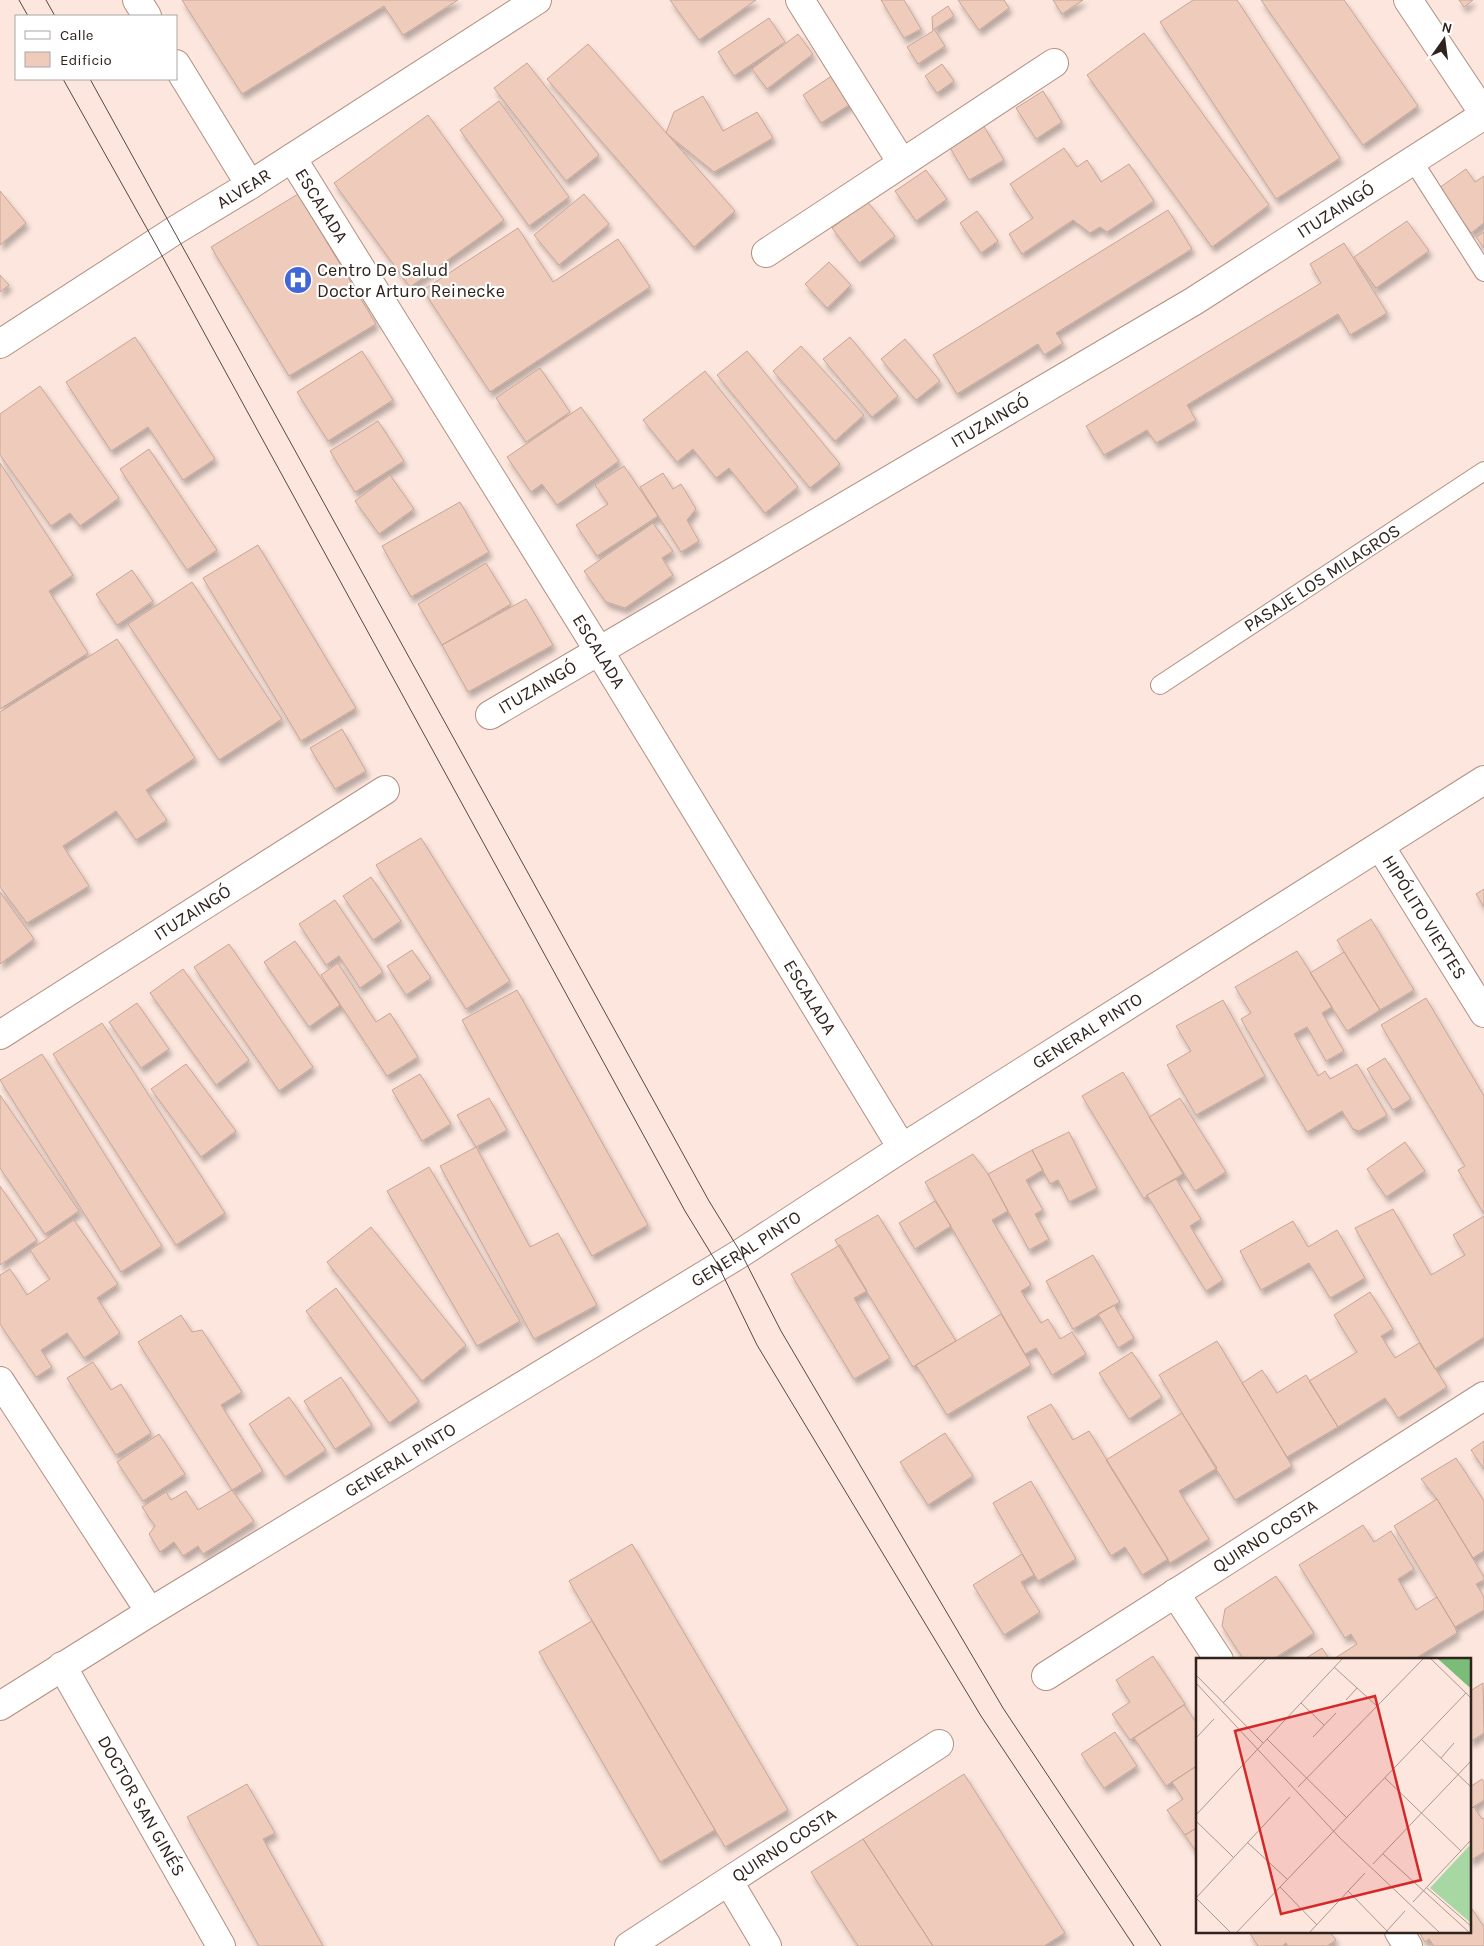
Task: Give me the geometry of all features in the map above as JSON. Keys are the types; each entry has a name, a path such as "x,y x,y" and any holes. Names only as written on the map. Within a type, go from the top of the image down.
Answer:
{"street":[{"path":"137,0 146,15"},
{"name":"ALVEAR","path":"0,344 537,0"},
{"path":"800,0 902,163"},
{"path":"1408,0 1484,115"},
{"path":"766,253 1054,63"},
{"path":"178,67 250,185"},
{"name":"ITUZAINGÓ","path":"490,715 1194,301 1484,115"},
{"name":"ESCALADA","path":"292,158 599,652 902,1148"},
{"name":"GENERAL PINTO","path":"0,1706 150,1612 718,1265 741,1253 902,1148 1484,780"},
{"name":"ITUZAINGÓ","path":"0,1036 385,790"},
{"name":"HIPÓLITO VIEYTES","path":"1380,846 1484,1013"},
{"path":"0,1380 150,1612"},
{"name":"QUIRNO COSTA","path":"1046,1676 1484,1396"},
{"path":"1175,1593 1218,1658"},
{"name":"DOCTOR SAN GINÉS","path":"62,1666 221,1946"},
{"name":"QUIRNO COSTA","path":"630,1946 940,1744"},
{"path":"729,1882 767,1946"},
{"path":"1400,1934 1408,1946"}],"lane":[{"path":"1413,161 1484,272"},
{"name":"PASAJE LOS MILAGROS","path":"1160,685 1484,471"}],"building":[{"path":"182,0 458,0 403,35 384,6 242,94"},
{"path":"670,0 756,0 699,40"},
{"path":"881,0 904,0 921,29 904,38"},
{"path":"958,0 1004,0 1009,8 979,30"},
{"path":"1053,0 1083,0 1062,14"},
{"path":"1193,0 1237,0 1340,158 1276,199 1160,22"},
{"path":"1261,0 1344,0 1418,106 1363,145"},
{"path":"1459,0 1473,0 1464,7"},
{"path":"948,6 954,16 934,29 945,46 918,64 907,47 933,31 932,17"},
{"path":"769,18 785,42 734,76 718,52"},
{"path":"1144,33 1269,205 1212,247 1087,75"},
{"path":"798,34 813,54 767,89 752,69"},
{"path":"588,44 735,211 694,247 547,79"},
{"path":"527,63 599,155 566,181 494,88"},
{"path":"942,64 954,81 937,93 925,76"},
{"path":"833,75 852,103 821,123 803,95"},
{"path":"1043,91 1062,122 1036,139 1016,108"},
{"path":"703,96 723,131 757,112 773,138 714,172 666,133 674,112"},
{"path":"499,101 569,197 529,226 460,130"},
{"path":"428,115 504,220 410,287 334,183"},
{"path":"983,125 1004,160 969,180 949,146"},
{"path":"1064,148 1077,167 1087,160 1101,182 1129,164 1154,201 1107,232 1100,227 1090,233 1073,220 1022,254 1009,234 1033,218 1010,184"},
{"path":"1466,169 1475,182 1484,176 1484,223 1471,233 1439,188"},
{"path":"926,170 947,199 916,221 895,191"},
{"path":"0,191 26,223 0,245"},
{"path":"298,194 376,324 289,376 211,247"},
{"path":"584,194 609,224 559,265 534,235"},
{"path":"867,201 895,236 859,263 832,228"},
{"path":"1168,210 1192,249 1056,333 1063,343 1044,355 1038,344 957,394 933,355"},
{"path":"977,211 998,241 981,253 960,223"},
{"path":"1407,221 1429,251 1376,288 1354,257"},
{"path":"518,228 553,282 618,239 650,287 490,392 423,290"},
{"path":"1484,232 1484,248 1476,237"},
{"path":"1344,243 1387,313 1350,335 1338,314 1187,405 1196,420 1156,443 1147,430 1104,455 1086,426 1321,283 1310,264"},
{"path":"829,262 851,285 827,308 805,284"},
{"path":"0,275 9,285 0,292"},
{"path":"135,337 215,459 183,480 148,427 111,451 66,382"},
{"path":"850,337 898,396 872,417 823,359"},
{"path":"905,339 940,381 916,400 881,359"},
{"path":"801,346 864,415 835,441 773,371"},
{"path":"362,351 393,400 328,441 297,392"},
{"path":"747,351 840,464 810,488 717,375"},
{"path":"540,368 570,412 526,442 496,398"},
{"path":"705,371 798,487 765,513 729,468 716,478 693,449 677,462 643,420"},
{"path":"40,386 119,498 80,526 70,513 51,526 0,455 0,414"},
{"path":"581,407 619,461 557,505 542,484 531,492 507,457"},
{"path":"378,421 404,461 355,492 330,451"},
{"path":"149,449 217,550 187,570 120,469"},
{"path":"0,463 73,575 49,591 88,653 0,709"},
{"path":"624,466 658,516 597,556 576,525 608,504 595,485"},
{"path":"663,473 673,489 681,484 696,509 687,520 699,541 681,552 640,487"},
{"path":"390,475 414,509 379,534 355,501"},
{"path":"460,502 489,552 411,597 382,546"},
{"path":"653,523 673,551 662,558 673,575 625,608 606,602 584,571"},
{"path":"258,545 356,708 301,741 203,578"},
{"path":"486,563 511,604 442,645 418,604"},
{"path":"132,570 153,601 117,625 96,594"},
{"path":"192,582 282,719 219,760 128,624"},
{"path":"526,599 553,645 468,692 442,645"},
{"path":"117,639 195,758 146,790 167,820 136,840 116,811 63,846 89,886 27,923 0,887 0,712"},
{"path":"342,729 366,771 335,789 310,748"},
{"path":"421,838 510,981 466,1009 376,865"},
{"path":"371,877 401,921 373,940 343,896"},
{"path":"1484,889 1484,907 1476,894"},
{"path":"0,892 34,939 0,964"},
{"path":"335,900 383,972 360,988 339,956 326,965 299,924"},
{"path":"1371,919 1414,990 1380,1010 1337,940"},
{"path":"295,941 340,1005 309,1027 264,962"},
{"path":"229,944 313,1067 279,1091 194,967"},
{"path":"412,950 431,978 406,995 387,966"},
{"path":"1297,951 1332,1007 1322,1013 1344,1051 1326,1061 1307,1027 1294,1034 1318,1076 1325,1071 1330,1079 1357,1064 1387,1115 1359,1131 1353,1129 1342,1111 1307,1132 1241,1019 1251,1013 1235,987"},
{"path":"1344,952 1380,1010 1347,1031 1310,973"},
{"path":"338,963 376,1022 390,1013 418,1057 387,1076 321,975"},
{"path":"183,969 249,1060 216,1085 150,993"},
{"path":"517,990 648,1225 592,1256 462,1020"},
{"path":"1426,998 1484,1096 1484,1214 1458,1170 1465,1166 1381,1025"},
{"path":"1223,1000 1265,1076 1196,1115 1167,1065 1191,1051 1176,1026"},
{"path":"137,1003 169,1049 141,1068 109,1022"},
{"path":"102,1023 225,1213 176,1245 53,1054"},
{"path":"42,1054 162,1246 121,1272 0,1080"},
{"path":"1385,1058 1411,1099 1393,1110 1367,1069"},
{"path":"186,1064 236,1131 201,1157 151,1089"},
{"path":"1123,1072 1183,1174 1147,1195 1144,1199 1082,1096"},
{"path":"420,1074 451,1124 422,1141 392,1090"},
{"path":"0,1095 79,1211 45,1234 0,1168"},
{"path":"489,1098 507,1130 476,1147 457,1115"},
{"path":"1180,1098 1226,1172 1195,1191 1149,1117"},
{"path":"1069,1132 1097,1188 1069,1202 1058,1180 1050,1184 1032,1150"},
{"path":"1405,1142 1425,1171 1386,1197 1367,1169"},
{"path":"476,1147 530,1247 558,1233 597,1305 534,1339 440,1166"},
{"path":"1032,1150 1043,1170 1026,1180 1043,1210 1035,1214 1049,1239 1029,1250 988,1174"},
{"path":"973,1154 988,1174 1008,1211 992,1220 1031,1285 1021,1291 1041,1323 1048,1319 1060,1339 1072,1332 1086,1354 1052,1375 1036,1348 1025,1354 925,1182"},
{"path":"429,1167 520,1321 477,1346 387,1191"},
{"path":"1176,1179 1201,1219 1190,1226 1223,1280 1206,1291 1147,1195"},
{"path":"0,1186 37,1240 0,1265"},
{"path":"935,1201 951,1226 915,1249 899,1223"},
{"path":"1393,1209 1431,1275 1465,1255 1453,1235 1484,1216 1484,1337 1435,1369 1355,1228"},
{"path":"878,1215 956,1341 913,1367 835,1240"},
{"path":"74,1220 118,1284 97,1298 120,1333 84,1358 67,1333 41,1350 52,1367 36,1377 0,1324 0,1275 10,1269 27,1295 50,1279 30,1250"},
{"path":"1293,1221 1308,1247 1337,1230 1365,1278 1330,1298 1309,1263 1261,1290 1240,1251"},
{"path":"371,1227 466,1345 422,1381 327,1262"},
{"path":"840,1245 867,1291 854,1298 890,1358 854,1379 791,1274"},
{"path":"1093,1255 1120,1302 1073,1329 1046,1281"},
{"path":"336,1288 419,1401 389,1423 306,1311"},
{"path":"1370,1292 1393,1329 1381,1336 1395,1358 1419,1343 1447,1387 1398,1418 1385,1398 1338,1427 1309,1381 1357,1352 1334,1315"},
{"path":"1114,1305 1134,1338 1118,1348 1098,1314"},
{"path":"1001,1314 1031,1365 947,1415 916,1365"},
{"path":"181,1315 192,1332 202,1330 242,1392 221,1405 263,1471 232,1490 138,1342"},
{"path":"1217,1341 1292,1466 1235,1500 1159,1375"},
{"path":"1132,1352 1162,1397 1129,1419 1099,1373"},
{"path":"93,1362 111,1390 121,1384 151,1433 116,1455 67,1378"},
{"path":"1262,1370 1277,1393 1306,1375 1338,1427 1287,1457 1242,1383"},
{"path":"341,1377 372,1425 335,1449 304,1401"},
{"path":"289,1397 326,1450 285,1477 249,1424"},
{"path":"1051,1404 1073,1440 1089,1431 1168,1559 1142,1575 1125,1547 1111,1556 1027,1417"},
{"path":"1182,1413 1217,1468 1179,1491 1209,1539 1170,1563 1106,1460"},
{"path":"945,1433 973,1476 928,1505 900,1462"},
{"path":"159,1434 185,1474 143,1501 117,1462"},
{"path":"1484,1441 1484,1469 1471,1450"},
{"path":"1456,1458 1484,1501 1484,1551 1473,1558 1437,1499 1421,1479"},
{"path":"1031,1481 1076,1559 1038,1581 993,1503"},
{"path":"232,1490 254,1521 203,1554 198,1546 183,1556 174,1542 160,1552 149,1534 155,1526 142,1507 166,1492 171,1500 186,1491 198,1510"},
{"path":"1437,1499 1484,1577 1484,1580 1476,1584 1484,1597 1484,1610 1455,1627 1394,1526"},
{"path":"1363,1525 1374,1542 1391,1531 1414,1569 1398,1579 1416,1610 1437,1597 1457,1633 1416,1658 1335,1658 1357,1644 1351,1634 1345,1638 1299,1565"},
{"path":"632,1544 788,1810 725,1847 569,1581"},
{"path":"1022,1554 1034,1575 1021,1582 1040,1612 1004,1635 973,1585"},
{"path":"1276,1576 1314,1633 1275,1658 1243,1658 1222,1626 1225,1609"},
{"path":"592,1621 715,1830 660,1862 539,1652"},
{"path":"1322,1648 1329,1658 1306,1658"},
{"path":"1153,1656 1185,1704 1130,1740 1112,1714 1130,1702 1116,1680"},
{"path":"1483,1683 1484,1733 1472,1741 1472,1690"},
{"path":"1184,1705 1196,1722 1196,1766 1166,1786 1134,1738"},
{"path":"1115,1732 1137,1766 1104,1788 1081,1754"},
{"path":"1196,1766 1196,1828 1185,1835 1167,1810 1183,1799 1172,1782"},
{"path":"964,1774 1065,1933 1044,1946 933,1946 863,1839"},
{"path":"1482,1779 1484,1782 1484,1800 1472,1808 1472,1786"},
{"path":"247,1784 275,1833 263,1839 323,1946 259,1946 187,1817"},
{"path":"1474,1807 1482,1819 1484,1818 1484,1852 1472,1860 1472,1808"},
{"path":"1196,1828 1196,1852 1185,1835"},
{"path":"863,1839 933,1946 858,1946 811,1872"},
{"path":"1472,1909 1484,1927 1484,1946 1434,1946 1429,1939 1425,1942 1420,1934 1472,1934"},
{"path":"1250,1934 1332,1934 1336,1940 1327,1946 1288,1946 1286,1943 1282,1946 1258,1946"}],"tram line":[{"path":"19,0 27,15"},
{"path":"46,0 54,15"},
{"path":"64,80 155,243 685,1211 718,1265 757,1345 981,1716 1134,1946"},
{"path":"91,80 709,1201 741,1253 781,1331 1003,1708 1161,1946"}],"place":[{"name":"Centro De Salud Doctor Arturo Reinecke","path":"298,280"}]}
